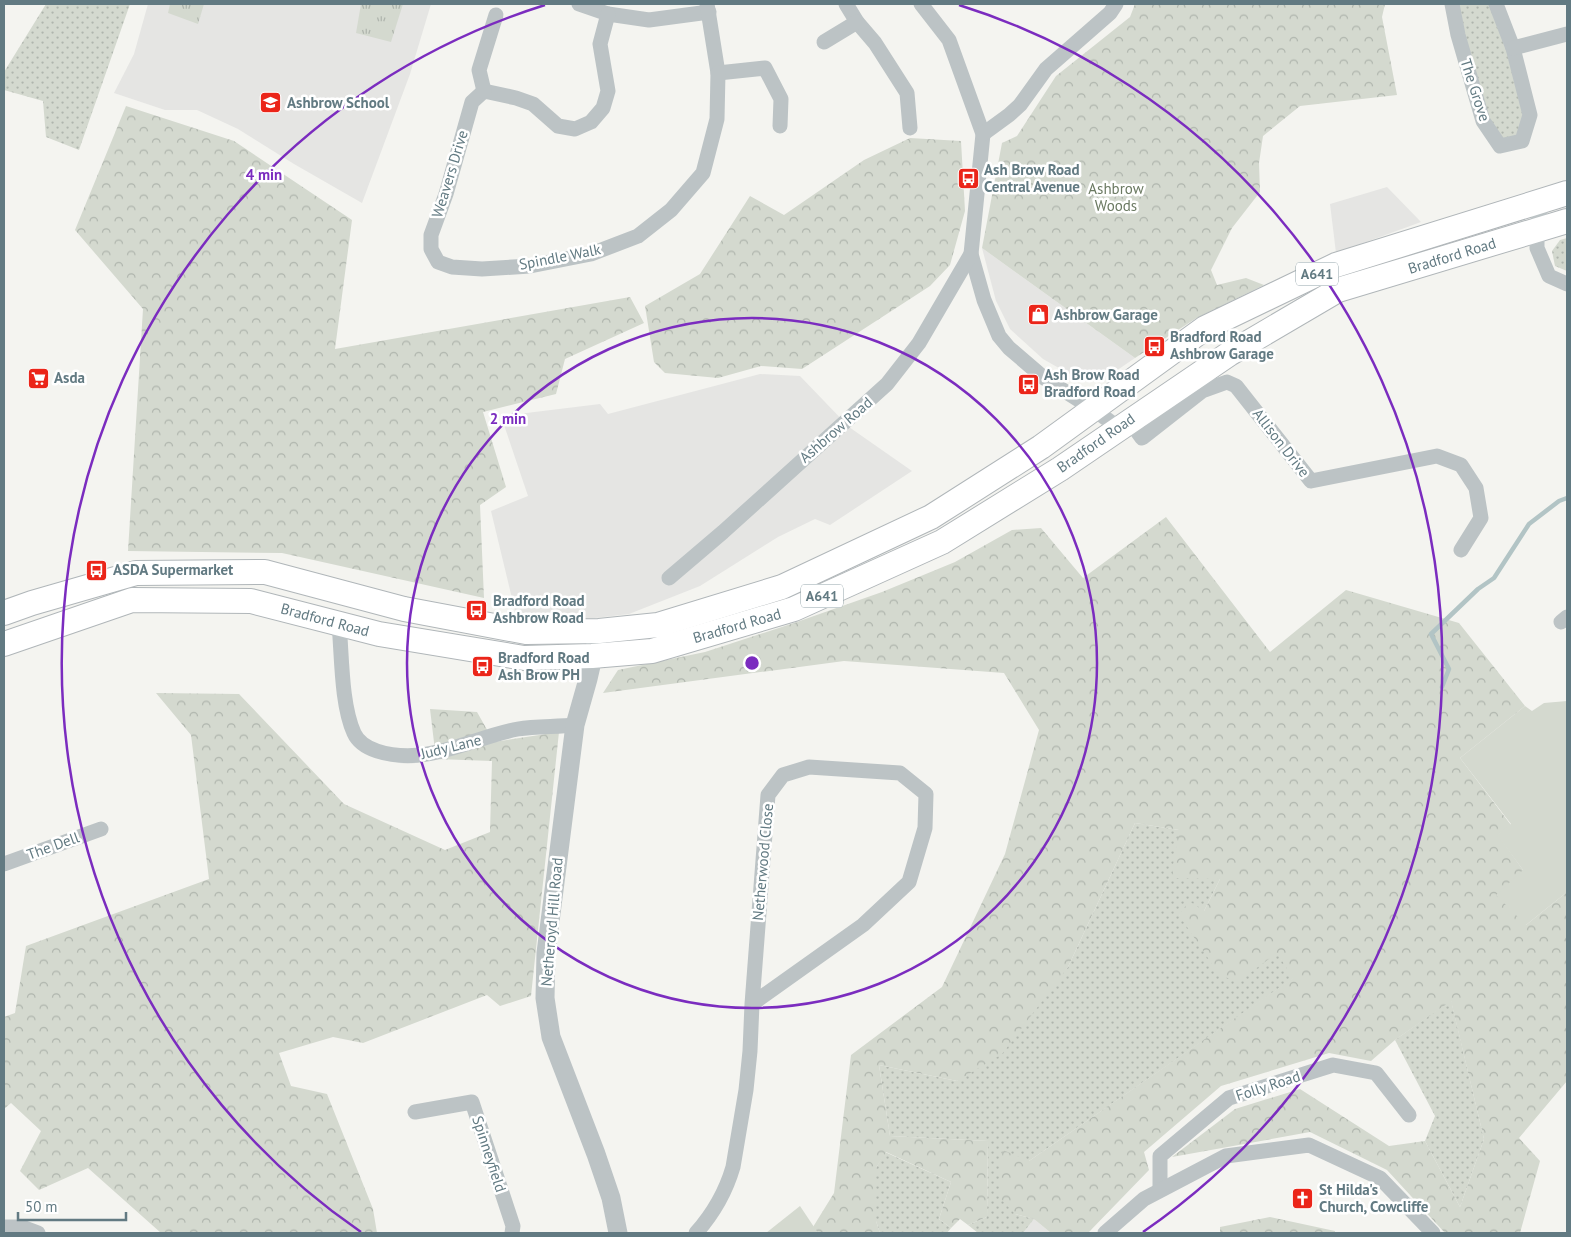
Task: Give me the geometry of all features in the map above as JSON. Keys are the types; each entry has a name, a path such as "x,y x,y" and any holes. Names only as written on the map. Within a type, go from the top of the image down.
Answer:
{"main road":[{"name":"A641","path":"1093,409 1205,328 1336,265 1567,193"},
{"name":"Bradford Road","path":"4,644 132,600 251,601 379,634 524,658 592,656 652,650 794,609 942,542 1060,469 1230,354 1338,290 1567,221"},
{"name":"Bradford Road","path":"4,612 136,573 265,572 404,609 526,632 599,631 658,625 782,587 931,517 1040,447 1093,409"},
{"path":"524,658 526,632"}],"street":[{"path":"579,4 608,14 649,20 708,8"},
{"path":"846,4 857,22 875,43 906,93 910,128"},
{"name":"Ashbrow Road","path":"921,4 949,40 983,134 971,254 984,300 999,336 1009,348 1044,378 1093,409 1124,424"},
{"path":"983,134 1015,110 1046,69 1110,12 1116,4"},
{"name":"The Grove","path":"1452,4 1458,35 1483,121 1500,146 1522,141 1530,115 1513,48 1496,4"},
{"name":"Spindle Walk","path":"438,262 452,267 482,269 530,266 591,254 638,236 672,210 703,173 717,119 718,73 708,8"},
{"path":"496,15 479,70 484,91 533,104 558,126 576,129 591,122 603,108 608,91 600,44 608,14"},
{"path":"824,42 857,22"},
{"path":"1513,48 1567,34"},
{"path":"718,73 765,68 781,99 780,126"},
{"name":"Weavers Drive","path":"438,262 431,249 432,235 446,194 472,102 484,91"},
{"path":"1541,201 1537,230 1537,248 1549,276 1567,284"},
{"name":"Ashbrow Road","path":"668,578 887,384 920,342 971,254"},
{"path":"1124,424 1142,438 1202,391 1227,382 1226,369 1230,354"},
{"name":"Allison Drive","path":"1227,382 1236,386 1311,481 1437,456 1461,465 1476,488 1481,518 1461,550"},
{"name":"Judy Lane","path":"339,624 346,702 354,733 359,741 370,748 386,754 406,757 427,755 518,729 574,726"},
{"name":"Netheroyd Hill Road","path":"599,631 588,679 574,726 546,953 545,998 551,1037 596,1154 611,1198 618,1233"},
{"name":"Netherwood Close","path":"696,1233 706,1221 729,1179 733,1167 746,1090 750,1051 752,1004 768,796 783,775 809,768 900,773 926,794 925,828 909,882 863,925 752,1004"},
{"name":"The Dell","path":"4,864 101,829"},
{"name":"Folly Road","path":"1160,1190 1160,1156 1230,1098 1333,1065 1376,1073 1409,1115"},
{"name":"Spinneyfield","path":"415,1112 472,1102 513,1226 512,1233"},
{"path":"1105,1233 1144,1199 1226,1156 1309,1145 1380,1178 1433,1233"},
{"path":"4,1227 22,1227 38,1233"}],"shaded area":[{"name":"Ashbrow School","path":"148,4 431,4 410,74 362,203 238,129 197,110 165,110 114,93 134,54"},
{"path":"1387,187 1421,222 1336,253 1330,204"},
{"name":"Ashbrow Garage","path":"982,248 1135,358 1107,377 1080,380 1043,359 1010,329 996,301"},
{"path":"760,374 800,376 849,427 912,471 830,525 815,519 778,537 700,586 629,614 544,624 516,615 491,511 528,496 501,416 600,404 608,414"},
{"path":"1034,1219 1051,1233 1023,1233"}],"green space":[{"path":"46,4 130,4 79,150 46,137 43,101 4,90 4,72"},
{"path":"170,4 204,4 198,24 168,13"},
{"path":"361,4 403,4 391,42 356,33"},
{"name":"Ashbrow Woods","path":"1135,4 1385,4 1382,17 1397,95 1300,106 1263,136 1259,163 1260,192 1232,228 1211,270 1217,285 1246,278 1264,285 1195,319 1135,358 982,248 1002,143 1017,136 1056,76 1130,17"},
{"path":"1452,4 1496,4 1530,115 1522,141 1500,146 1483,121"},
{"path":"126,106 234,141 352,220 335,349 630,297 644,323 565,359 556,394 483,412 506,487 480,505 484,598 282,553 128,551 143,309 75,230"},
{"path":"910,138 961,141 965,211 950,265 930,286 802,369 761,366 718,378 665,373 654,362 645,306 700,274 750,196 784,215 864,160"},
{"path":"1567,238 1567,271 1555,266 1552,251 1560,240"},
{"path":"1166,517 1270,652 1346,590 1459,623 1525,706 1460,758 1511,825 1498,835 1523,870 1526,925 1567,892 1567,1081 1519,1138 1540,1161 1520,1233 1445,1233 1387,1170 1310,1132 1172,1157 1235,1109 1300,1089 1389,1146 1425,1141 1460,1207 1484,1139 1451,1001 1395,1040 1371,1061 1329,1053 1221,1086 1144,1152 1149,1170 1088,1233 1051,1233 1034,1219 1015,1214 999,1197 999,1172 1003,1150 1029,1161 1293,978 1277,953 1239,981 1220,976 1179,915 1189,901 1204,911 1220,879 1171,878 1179,830 1135,823 1068,967 1002,1054 957,1081 879,1065 890,1136 988,1141 987,1217 968,1225 960,1219 951,1228 939,1219 951,1182 886,1152 876,1168 876,1221 880,1233 818,1233 813,1227 834,1193 851,1055 942,987 1005,854 1039,730 1004,673 844,661 603,693 618,670 705,652 882,592 955,562 1012,530 1041,528 1083,578"},
{"path":"156,693 239,694 344,804 445,850 490,832 492,761 436,759 430,709 477,712 494,742 559,732 531,996 500,1006 487,995 363,1043 333,1037 279,1053 291,1086 327,1094 373,1209 377,1233 161,1233 88,1168 39,1190 20,1171 41,1131 11,1103 4,1109 4,1017 15,1013 26,946 209,879 191,735"},
{"path":"1567,701 1567,892 1526,925 1496,895 1523,870 1497,835 1511,824 1460,758 1525,706 1532,711 1544,703"},
{"path":"1135,823 1179,830 1220,879 1204,911 1179,915 1277,952 1294,978 1029,1161 1015,1214 1034,1219 1023,1233 978,1233 968,1225 987,1217 988,1141 890,1136 879,1065 957,1081 1068,967"},
{"path":"1451,1000 1484,1139 1460,1207 1425,1141 1435,1116 1395,1040"},
{"path":"885,1152 951,1182 939,1219 951,1228 947,1233 880,1233 876,1221 876,1168"},
{"path":"800,1206 818,1233 766,1233"},
{"path":"1270,1217 1335,1231 1335,1233 1220,1233 1220,1227"}],"waterway":[{"path":"1442,687 1449,669 1431,634 1478,589 1494,578 1529,524 1559,501 1567,498"}],"place":[{"name":"Ashbrow School","path":"271,103"},
{"name":"Ash Brow Road Central Avenue","path":"968,179"},
{"name":"Ashbrow Garage","path":"1038,315"},
{"name":"Bradford Road Ashbrow Garage","path":"1154,346"},
{"name":"Asda","path":"38,378"},
{"name":"Ash Brow Road Bradford Road","path":"1028,384"},
{"name":"ASDA Supermarket","path":"97,570"},
{"name":"Bradford Road Ashbrow Road","path":"477,610"},
{"name":"Bradford Road Ash Brow PH","path":"482,667"},
{"name":"St Hilda's Church, Cowcliffe","path":"1303,1199"}]}
